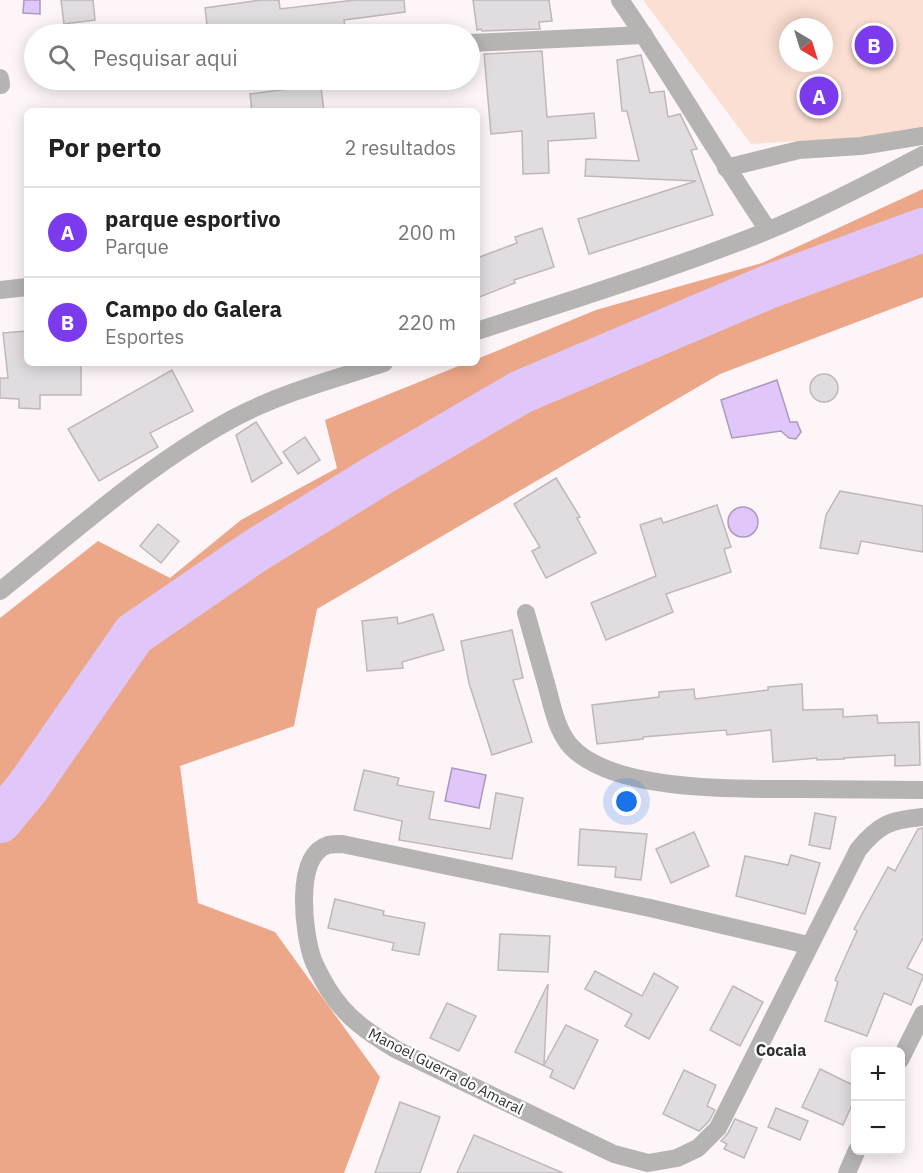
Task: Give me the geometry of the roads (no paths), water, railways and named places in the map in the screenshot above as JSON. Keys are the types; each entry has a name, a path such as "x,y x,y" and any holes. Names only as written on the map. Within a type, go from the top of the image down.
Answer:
{"street":[{"path":"620,0 768,230"},
{"path":"480,43 644,35"},
{"path":"726,168 799,150 861,146 923,136"},
{"path":"480,331 707,254 768,230 823,207 923,155"},
{"path":"0,290 24,287"},
{"path":"0,591 138,482 192,443 235,417 289,394 375,366"},
{"path":"526,613 557,720 567,741 578,753 594,764 633,777 672,785 719,789 923,790"},
{"path":"808,945 858,850 872,832 895,820 923,817"},
{"name":"Manoel Guerra do Amaral","path":"342,844 650,908 808,945 718,1128 698,1149 677,1158 648,1163 614,1154 397,1050 363,1029 329,990 313,961 304,925 304,882 316,852 327,845 342,844"},
{"path":"905,1050 923,1014"},
{"path":"847,1173 855,1155"}],"waterway":[{"path":"0,821 28,787 134,634 255,551 380,474 521,392 768,287 923,230"}],"place":[{"name":"Campo do Galera","path":"874,45"},
{"name":"parque esportivo","path":"819,96"}],"district":[{"name":"Cocaia","path":"781,1050"}]}
